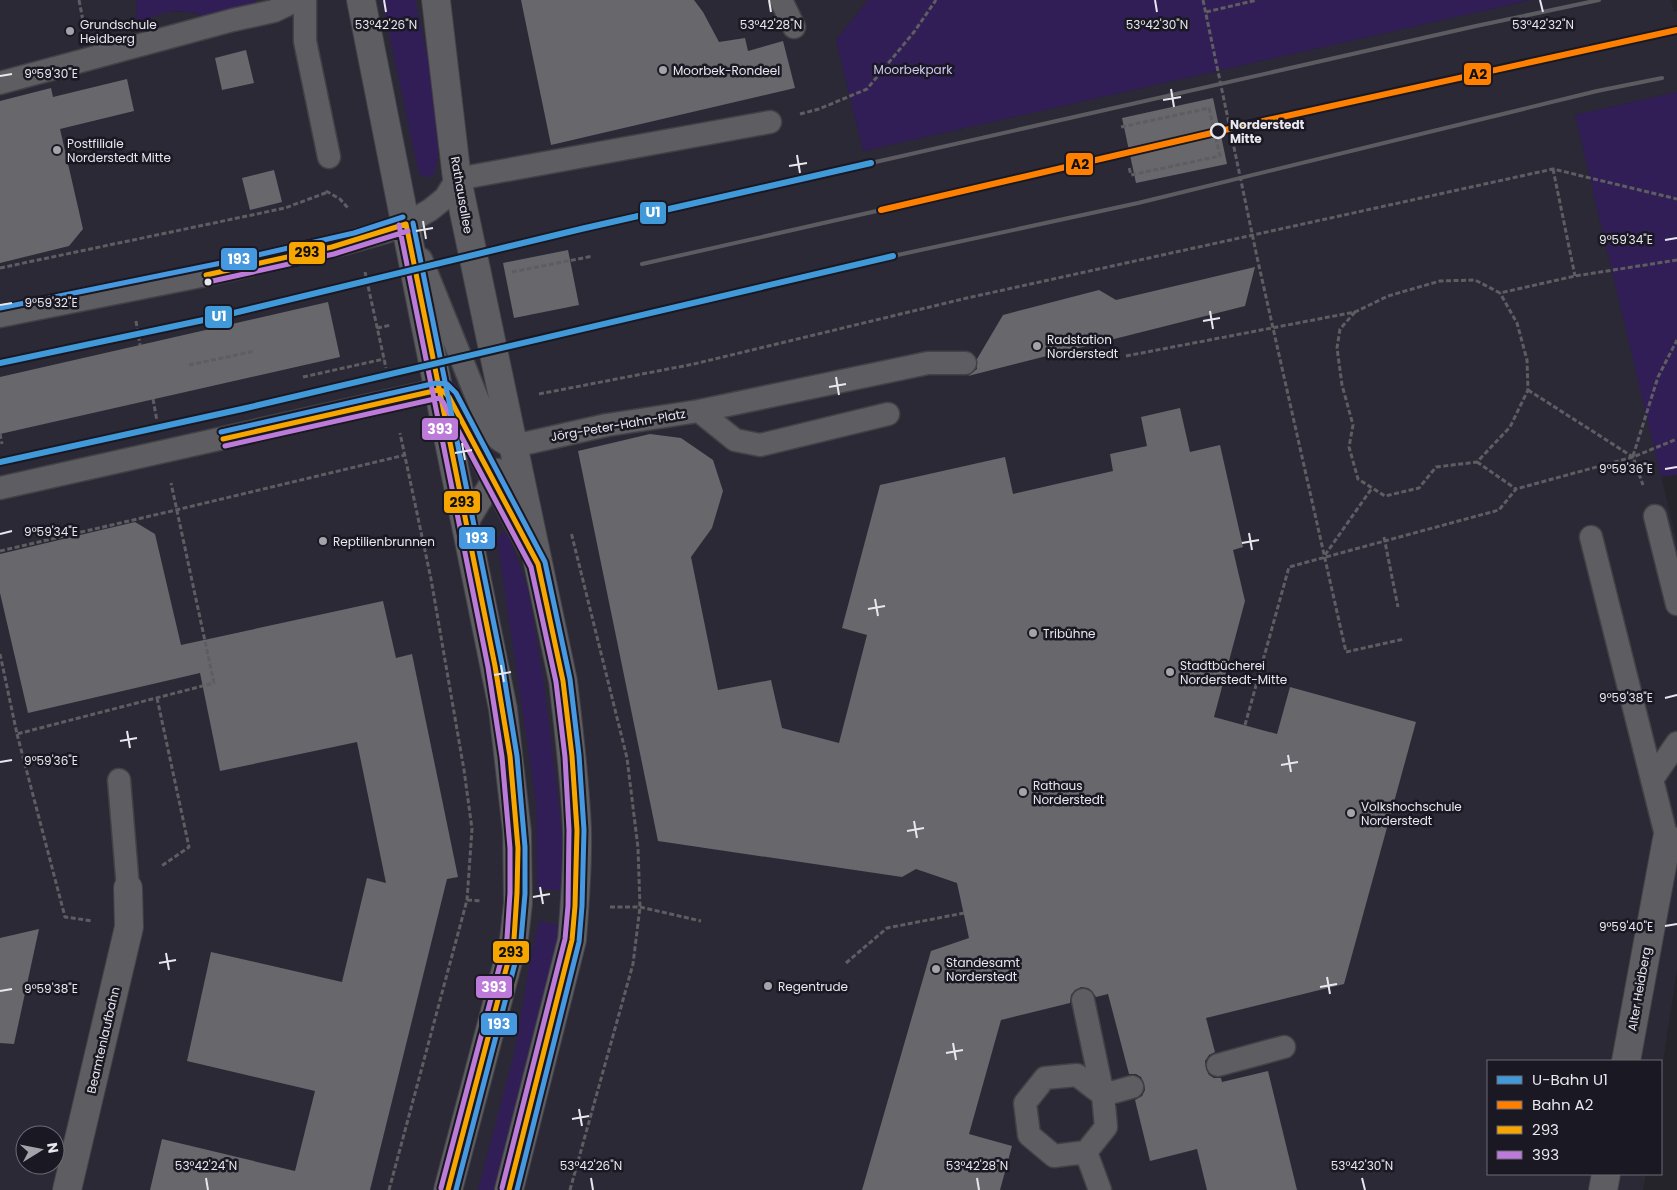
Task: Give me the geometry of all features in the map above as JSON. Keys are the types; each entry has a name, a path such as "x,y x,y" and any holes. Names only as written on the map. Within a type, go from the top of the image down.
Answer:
{"main road":[{"path":"361,0 503,709 517,832 518,903 514,939 448,1190"},
{"name":"Rathausallee","path":"436,0 457,179 563,682 572,756 577,830 572,940 510,1190"},
{"name":"Alter Heidberg","path":"1626,1060 1672,841"},
{"name":"Beamtenlaufbahn","path":"67,1190 129,927 128,888"},
{"path":"1604,1190 1606,1175"}],"lane":[{"path":"0,83 233,20 274,11 297,0"},
{"path":"305,0 305,41 328,157"},
{"path":"781,0 794,27"},
{"path":"0,316 206,275 357,240 406,224 430,210 445,198 457,179 770,122"},
{"path":"406,224 488,425 496,438 504,444 514,446 466,524"},
{"path":"700,411 928,363 965,363"},
{"path":"0,488 438,390 443,391 449,397 538,564"},
{"name":"Jörg-Peter-Hahn-Platz","path":"514,446 607,425 700,411 735,440 760,445 888,414"},
{"path":"1655,516 1677,604"},
{"path":"1591,537 1653,778 1672,841"},
{"path":"1653,778 1677,743"},
{"path":"119,780 128,888"},
{"path":"1083,1000 1103,1095 1106,1127 1086,1152 1054,1156 1028,1136 1025,1103 1046,1078 1078,1074 1103,1095"},
{"path":"1218,1065 1284,1047"},
{"path":"1103,1095 1132,1087"},
{"path":"1086,1152 1100,1190"}],"path":[{"path":"770,122 819,109 867,89 914,32 936,0"},
{"path":"1203,0 1257,257 1346,652 1404,639"},
{"path":"1206,12 1257,0"},
{"path":"1121,127 1209,108 1220,156 1131,175 1129,167"},
{"path":"1215,132 1231,128"},
{"path":"538,394 694,364 967,298 1553,169 1677,199"},
{"path":"1553,169 1575,276"},
{"path":"0,268 285,208 328,192"},
{"path":"357,240 377,328"},
{"path":"511,272 593,256"},
{"path":"1500,293 1575,276 1677,260"},
{"path":"1126,356 1355,312 1388,296 1440,280 1475,280 1500,293 1517,323 1527,360 1528,390 1510,427 1478,462 1436,467 1419,488 1385,496 1358,479 1349,447 1353,425 1342,385 1337,348 1340,329 1355,312"},
{"path":"137,325 140,345"},
{"path":"1633,457 1658,377 1677,340"},
{"path":"189,365 255,351"},
{"path":"303,377 384,359"},
{"path":"1528,390 1633,457"},
{"path":"0,434 2,444"},
{"path":"1245,726 1289,567 1498,510 1516,489 1633,457 1677,439"},
{"path":"17,734 214,683 164,452"},
{"path":"0,551 405,455 432,579 472,829 467,900 389,1190"},
{"path":"1478,462 1516,489"},
{"path":"1325,556 1372,488"},
{"path":"1384,537 1398,607"},
{"path":"0,654 17,734 65,917 129,927"},
{"path":"128,888 189,847 157,698"},
{"path":"846,963 887,928 964,913"}],"shaded area":[{"path":"0,0 136,0 137,26 155,15 166,12 199,14 197,22 253,10 256,0 868,0 836,40 863,151 1531,0 1671,0 1674,12 1677,11 1677,92 1575,115 1677,543 1677,970 1662,1068 1662,1060 1487,1060 1487,1175 1646,1175 1643,1190 0,1190"}],"green space":[{"path":"136,0 256,0 253,10 197,23 199,14 182,11 158,15 137,27"},
{"path":"382,0 415,0 436,96 441,142 434,174 427,178 419,174"},
{"name":"Moorbekpark","path":"868,0 1531,0 863,151 836,40"},
{"path":"1677,92 1677,475 1661,477 1575,115"},
{"path":"502,532 509,536 528,589 544,684 567,891 537,889 536,802 497,539"},
{"path":"539,921 565,926 499,1190 478,1190 514,1054"}],"building":[{"name":"Moorbek-Rondeel","path":"521,0 694,0 703,12 719,42 745,38 748,51 783,41 795,88 551,145"},
{"path":"246,50 254,83 222,90 215,58"},
{"path":"127,79 134,111 60,129 83,229 69,246 0,263 0,101 51,88 53,97"},
{"path":"1213,98 1227,164 1136,183 1122,118"},
{"path":"274,170 282,202 250,210 242,178"},
{"path":"568,250 579,305 514,318 503,263"},
{"name":"Radstation Norderstedt","path":"1255,267 1245,306 968,376 977,369 977,359 1003,315 1099,290 1116,300"},
{"path":"328,302 340,357 0,434 0,377"},
{"name":"Rathaus Norderstedt","path":"1180,408 1190,452 1220,445 1243,547 1233,550 1245,601 1214,717 1277,734 1290,687 1416,722 1344,984 1206,1018 1215,1052 1209,1055 1205,1061 1209,1075 1214,1078 1221,1078 1222,1082 1268,1071 1297,1190 1207,1190 1197,1149 1150,1161 1135,1100 1142,1096 1145,1090 1144,1083 1141,1077 1136,1074 1129,1074 1108,994 1096,997 1088,988 1081,987 1071,995 1070,1003 1001,1020 969,1134 1012,1146 1000,1190 862,1190 931,951 969,938 957,883 916,869 902,877 658,841 578,451 650,434 681,438 713,460 723,491 712,528 691,557 718,690 771,680 782,728 839,743 867,635 842,628 880,485 1005,457 1013,494 1113,471 1110,454 1147,446 1141,417"},
{"path":"135,522 155,534 181,645 383,601 396,658 412,654 458,877 447,879 370,1190 150,1190 162,1139 295,1171 315,1091 187,1061 211,952 342,982 367,878 386,883 357,742 220,771 200,673 28,713 0,593 0,554"},
{"path":"39,929 14,1044 0,1043 0,938"}],"railway":[{"path":"871,163 1476,26 1599,0"},
{"path":"893,256 1138,203 1597,91 1662,78"},
{"path":"642,264 881,210"}],"metro line":[{"name":"U1","path":"0,363 213,318 581,229 871,163"},
{"name":"U1","path":"0,462 242,409 893,256"}],"rail line":[{"name":"A2","path":"881,210 1259,122 1677,30"}],"transit line":[{"name":"193","path":"0,308 236,260 354,233 403,217"},
{"name":"193","path":"413,223 502,664 517,756 525,847 525,894 521,940 456,1190"},
{"name":"293","path":"406,224 495,666 510,756 518,848 514,939 448,1190"},
{"name":"293","path":"206,275 332,247 406,224"},
{"name":"393","path":"399,225 488,667 502,757 510,848 507,938 441,1188"},
{"name":"393","path":"208,282 334,254 408,231"},
{"name":"193","path":"221,432 436,383 447,384 456,393 545,562 570,679 579,755 584,830 582,906 579,942 517,1190"},
{"name":"293","path":"223,439 438,390 443,391 449,397 538,564 563,681 572,756 577,830 575,906 572,940 509,1190"},
{"name":"393","path":"225,446 439,398 443,402 531,567 556,682 565,757 569,830 568,906 565,939 502,1188"}],"place":[{"name":"Grundschule Heidberg","path":"70,31"},
{"name":"Moorbek-Rondeel","path":"663,70"},
{"name":"Norderstedt Mitte","path":"1218,131"},
{"name":"Postfiliale Norderstedt Mitte","path":"57,150"},
{"name":"Radstation Norderstedt","path":"1037,346"},
{"name":"Reptilienbrunnen","path":"323,541"},
{"name":"Tribühne","path":"1033,633"},
{"name":"Stadtbücherei Norderstedt-Mitte","path":"1170,672"},
{"name":"Rathaus Norderstedt","path":"1023,792"},
{"name":"Volkshochschule Norderstedt","path":"1351,813"},
{"name":"Standesamt Norderstedt","path":"936,969"},
{"name":"Regentrude","path":"768,986"}]}
